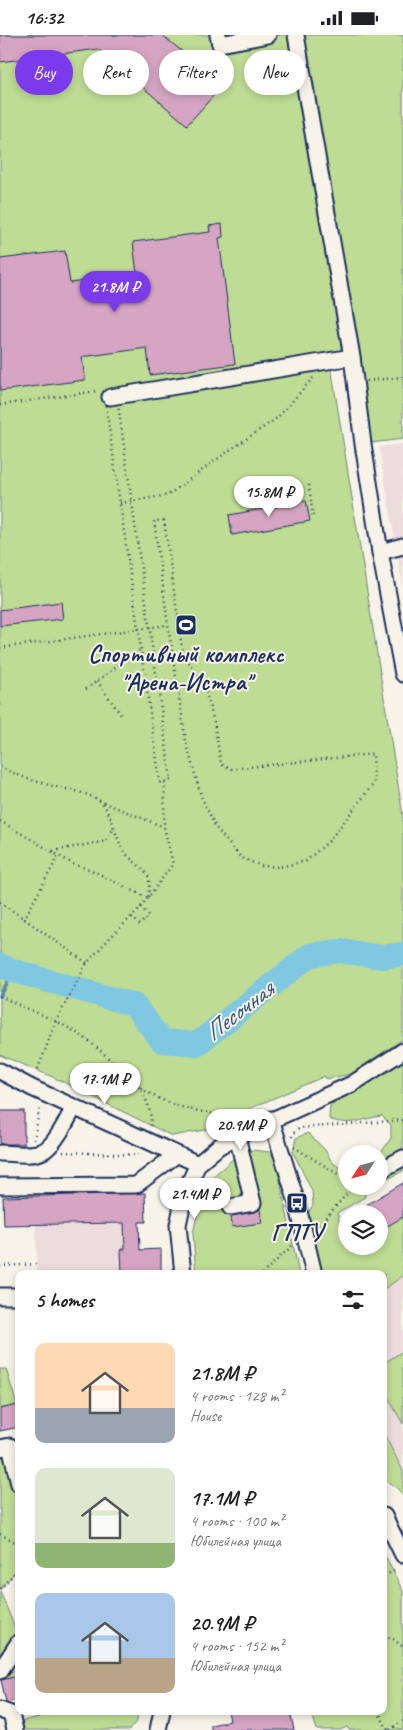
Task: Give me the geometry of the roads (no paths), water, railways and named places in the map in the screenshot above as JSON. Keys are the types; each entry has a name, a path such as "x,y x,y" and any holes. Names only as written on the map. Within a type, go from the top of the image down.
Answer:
{"street":[{"path":"218,35 220,44 268,35"},
{"path":"296,35 352,357 380,552 402,667"},
{"path":"111,403 352,357"},
{"path":"380,552 403,546"},
{"path":"183,1270 178,1225 184,1192 198,1164 218,1147 236,1136 352,1084 403,1051"},
{"path":"0,1071 74,1107 150,1149 176,1155 198,1164"},
{"path":"0,1153 38,1152 53,1143 74,1107"},
{"path":"271,1119 297,1203 313,1270"},
{"path":"230,1207 253,1203 236,1136"},
{"path":"0,1186 136,1185 176,1155"},
{"path":"388,1166 403,1158"},
{"path":"0,1296 15,1296"},
{"path":"0,1448 10,1446 15,1468"},
{"path":"387,1522 402,1551"},
{"path":"0,1671 15,1648"},
{"path":"12,1712 16,1730"},
{"path":"158,1730 161,1715"}],"waterway":[{"name":"Песочная","path":"0,965 14,971 134,1005 162,1041 197,1044 310,955 340,951 382,957 403,954"},
{"path":"0,996 14,971"}],"place":[{"name":"Спортивный комплекс \"Арена-Истра\"","path":"186,625"},
{"name":"ГПТУ","path":"297,1203"}]}
